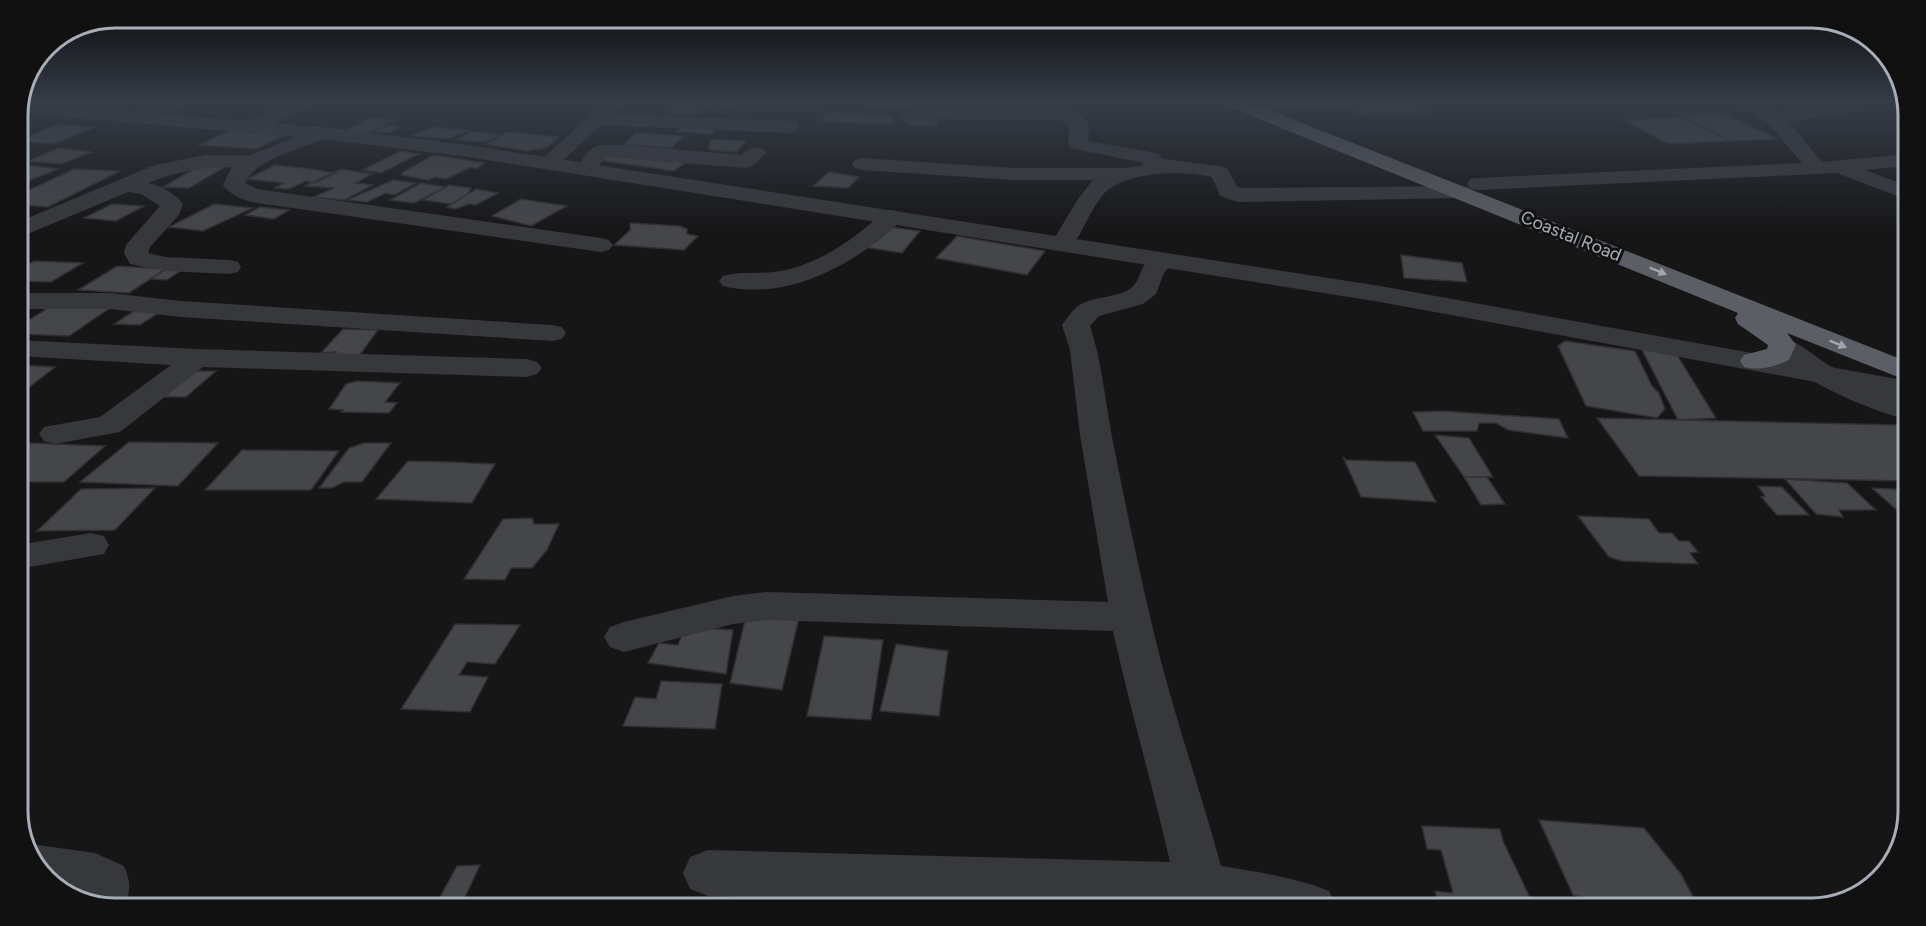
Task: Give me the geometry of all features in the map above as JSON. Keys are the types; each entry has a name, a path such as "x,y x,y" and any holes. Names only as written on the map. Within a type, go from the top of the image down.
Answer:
{"highway":[{"name":"Coastal Road","path":"1352,145 1875,335"},
{"name":"Coastal Road","path":"1368,145 1703,290 1897,368"},
{"path":"1703,290 1775,336 1782,345 1779,354 1754,361"}],"street":[{"path":"292,145 253,161 238,172 234,185 251,195 601,244"},
{"path":"430,145 1380,294 1897,388"},
{"path":"549,163 569,145"},
{"path":"1082,145 1142,155 1151,158 1157,165 1213,170 1221,173 1228,191 1238,195 1469,188 1827,168 1897,161"},
{"path":"1799,145 1827,168 1897,191"},
{"path":"586,169 599,151 626,151 746,162 756,153"},
{"path":"29,226 173,166 206,161 253,161"},
{"path":"862,164 1012,174 1120,174 1153,169 1157,165"},
{"path":"1064,244 1098,186 1120,174"},
{"path":"127,185 148,189 172,204 171,210 138,245 136,253 140,258 165,264 229,267"},
{"path":"732,281 769,280 800,274 850,250 892,217"},
{"path":"1163,260 1152,271 1147,289 1134,298 1089,310 1076,325 1084,350 1096,435 1130,617 1152,711 1178,794 1201,886"},
{"path":"29,301 110,301 181,309 552,333"},
{"path":"1782,345 1803,363 1897,406"},
{"path":"29,349 196,358 527,368"},
{"path":"56,434 109,425 177,375 196,358"},
{"path":"29,555 91,545"},
{"path":"624,637 733,610 767,606 1130,617"},
{"path":"52,870 95,876 106,882 103,897"},
{"path":"708,873 1201,886 1274,898"}],"building":[{"path":"202,145 264,145 256,149"},
{"path":"493,145 549,145 546,148 526,151"},
{"path":"638,145 674,145 671,148"},
{"path":"743,145 737,152 710,150 708,147"},
{"path":"59,148 92,152 61,164 29,161"},
{"path":"400,151 419,154 381,173 362,170"},
{"path":"609,153 690,159 674,171 598,160"},
{"path":"434,155 485,163 476,169 471,167 446,179 435,177 428,180 401,175"},
{"path":"29,165 58,169 29,181"},
{"path":"275,165 336,173 315,183 306,181 289,189 275,188 284,183 247,179"},
{"path":"199,166 225,167 189,188 163,187"},
{"path":"74,169 120,171 48,207 29,206 29,190"},
{"path":"341,169 372,174 356,183 373,185 344,200 314,197 334,188 304,186"},
{"path":"829,172 859,177 848,188 813,186"},
{"path":"393,180 416,183 394,195 386,193 367,202 347,200"},
{"path":"421,183 446,187 414,203 390,200"},
{"path":"449,185 471,188 468,194 452,204 423,200"},
{"path":"476,189 498,193 476,205 469,204 455,209 447,207"},
{"path":"521,199 567,206 531,226 492,216"},
{"path":"112,204 144,206 116,221 84,218"},
{"path":"214,204 253,208 203,231 169,227"},
{"path":"260,207 289,210 274,219 245,215"},
{"path":"630,223 680,226 687,229 687,234 698,236 684,250 614,245 630,230"},
{"path":"883,226 920,231 902,253 863,247"},
{"path":"957,236 1045,251 1027,275 936,258"},
{"path":"1401,255 1462,263 1467,282 1404,278"},
{"path":"34,261 83,263 51,282 29,281 29,264"},
{"path":"173,265 189,265 167,280 150,279"},
{"path":"117,266 166,269 129,293 78,290"},
{"path":"51,306 110,308 69,336 29,334 29,320"},
{"path":"137,309 160,312 140,325 114,324"},
{"path":"343,329 378,330 359,356 332,356 336,352 321,353"},
{"path":"1565,341 1635,351 1652,386 1659,393 1665,409 1657,418 1586,406 1558,346"},
{"path":"1641,348 1677,355 1716,418 1678,420"},
{"path":"29,366 55,367 29,387"},
{"path":"192,371 216,371 186,397 158,397"},
{"path":"357,381 400,383 385,402 397,403 389,413 341,412 343,410 329,409 346,384"},
{"path":"1443,411 1559,419 1568,438 1508,430 1496,423 1479,423 1477,431 1423,431 1413,412"},
{"path":"1597,418 1897,425 1898,481 1639,476"},
{"path":"1435,435 1469,438 1493,477 1464,477"},
{"path":"129,442 218,443 178,486 80,482"},
{"path":"29,443 105,446 64,482 29,482"},
{"path":"364,443 391,443 362,482 344,482 332,488 319,488 349,448"},
{"path":"242,450 339,451 311,490 205,490"},
{"path":"1343,457 1346,460 1415,462 1436,502 1361,497"},
{"path":"408,461 495,464 472,503 376,499"},
{"path":"1464,477 1487,477 1505,504 1481,505"},
{"path":"1785,479 1847,483 1876,510 1839,510 1843,517 1816,514"},
{"path":"1758,486 1782,487 1809,515 1777,515 1761,497 1765,496"},
{"path":"155,488 115,530 37,531 81,489"},
{"path":"1872,488 1898,489 1898,511"},
{"path":"1578,516 1649,519 1659,533 1672,533 1679,541 1689,541 1698,552 1690,553 1698,564 1622,561 1609,557"},
{"path":"532,518 534,524 559,524 547,550 532,568 511,568 505,580 464,579 503,519"},
{"path":"799,618 782,690 730,683 745,620"},
{"path":"455,624 520,625 495,664 467,662 459,675 488,677 470,712 401,709"},
{"path":"685,627 733,630 726,674 648,663 659,643 678,645"},
{"path":"824,636 883,640 871,720 807,716"},
{"path":"896,644 948,651 939,716 880,711"},
{"path":"661,681 722,684 715,729 623,726 635,697 656,699"},
{"path":"1539,820 1644,828 1681,874 1694,898 1584,898 1573,895"},
{"path":"1422,826 1500,829 1503,841 1530,898 1437,898 1435,891 1453,893 1441,850 1427,849"},
{"path":"480,865 465,898 439,898 457,866"}]}
